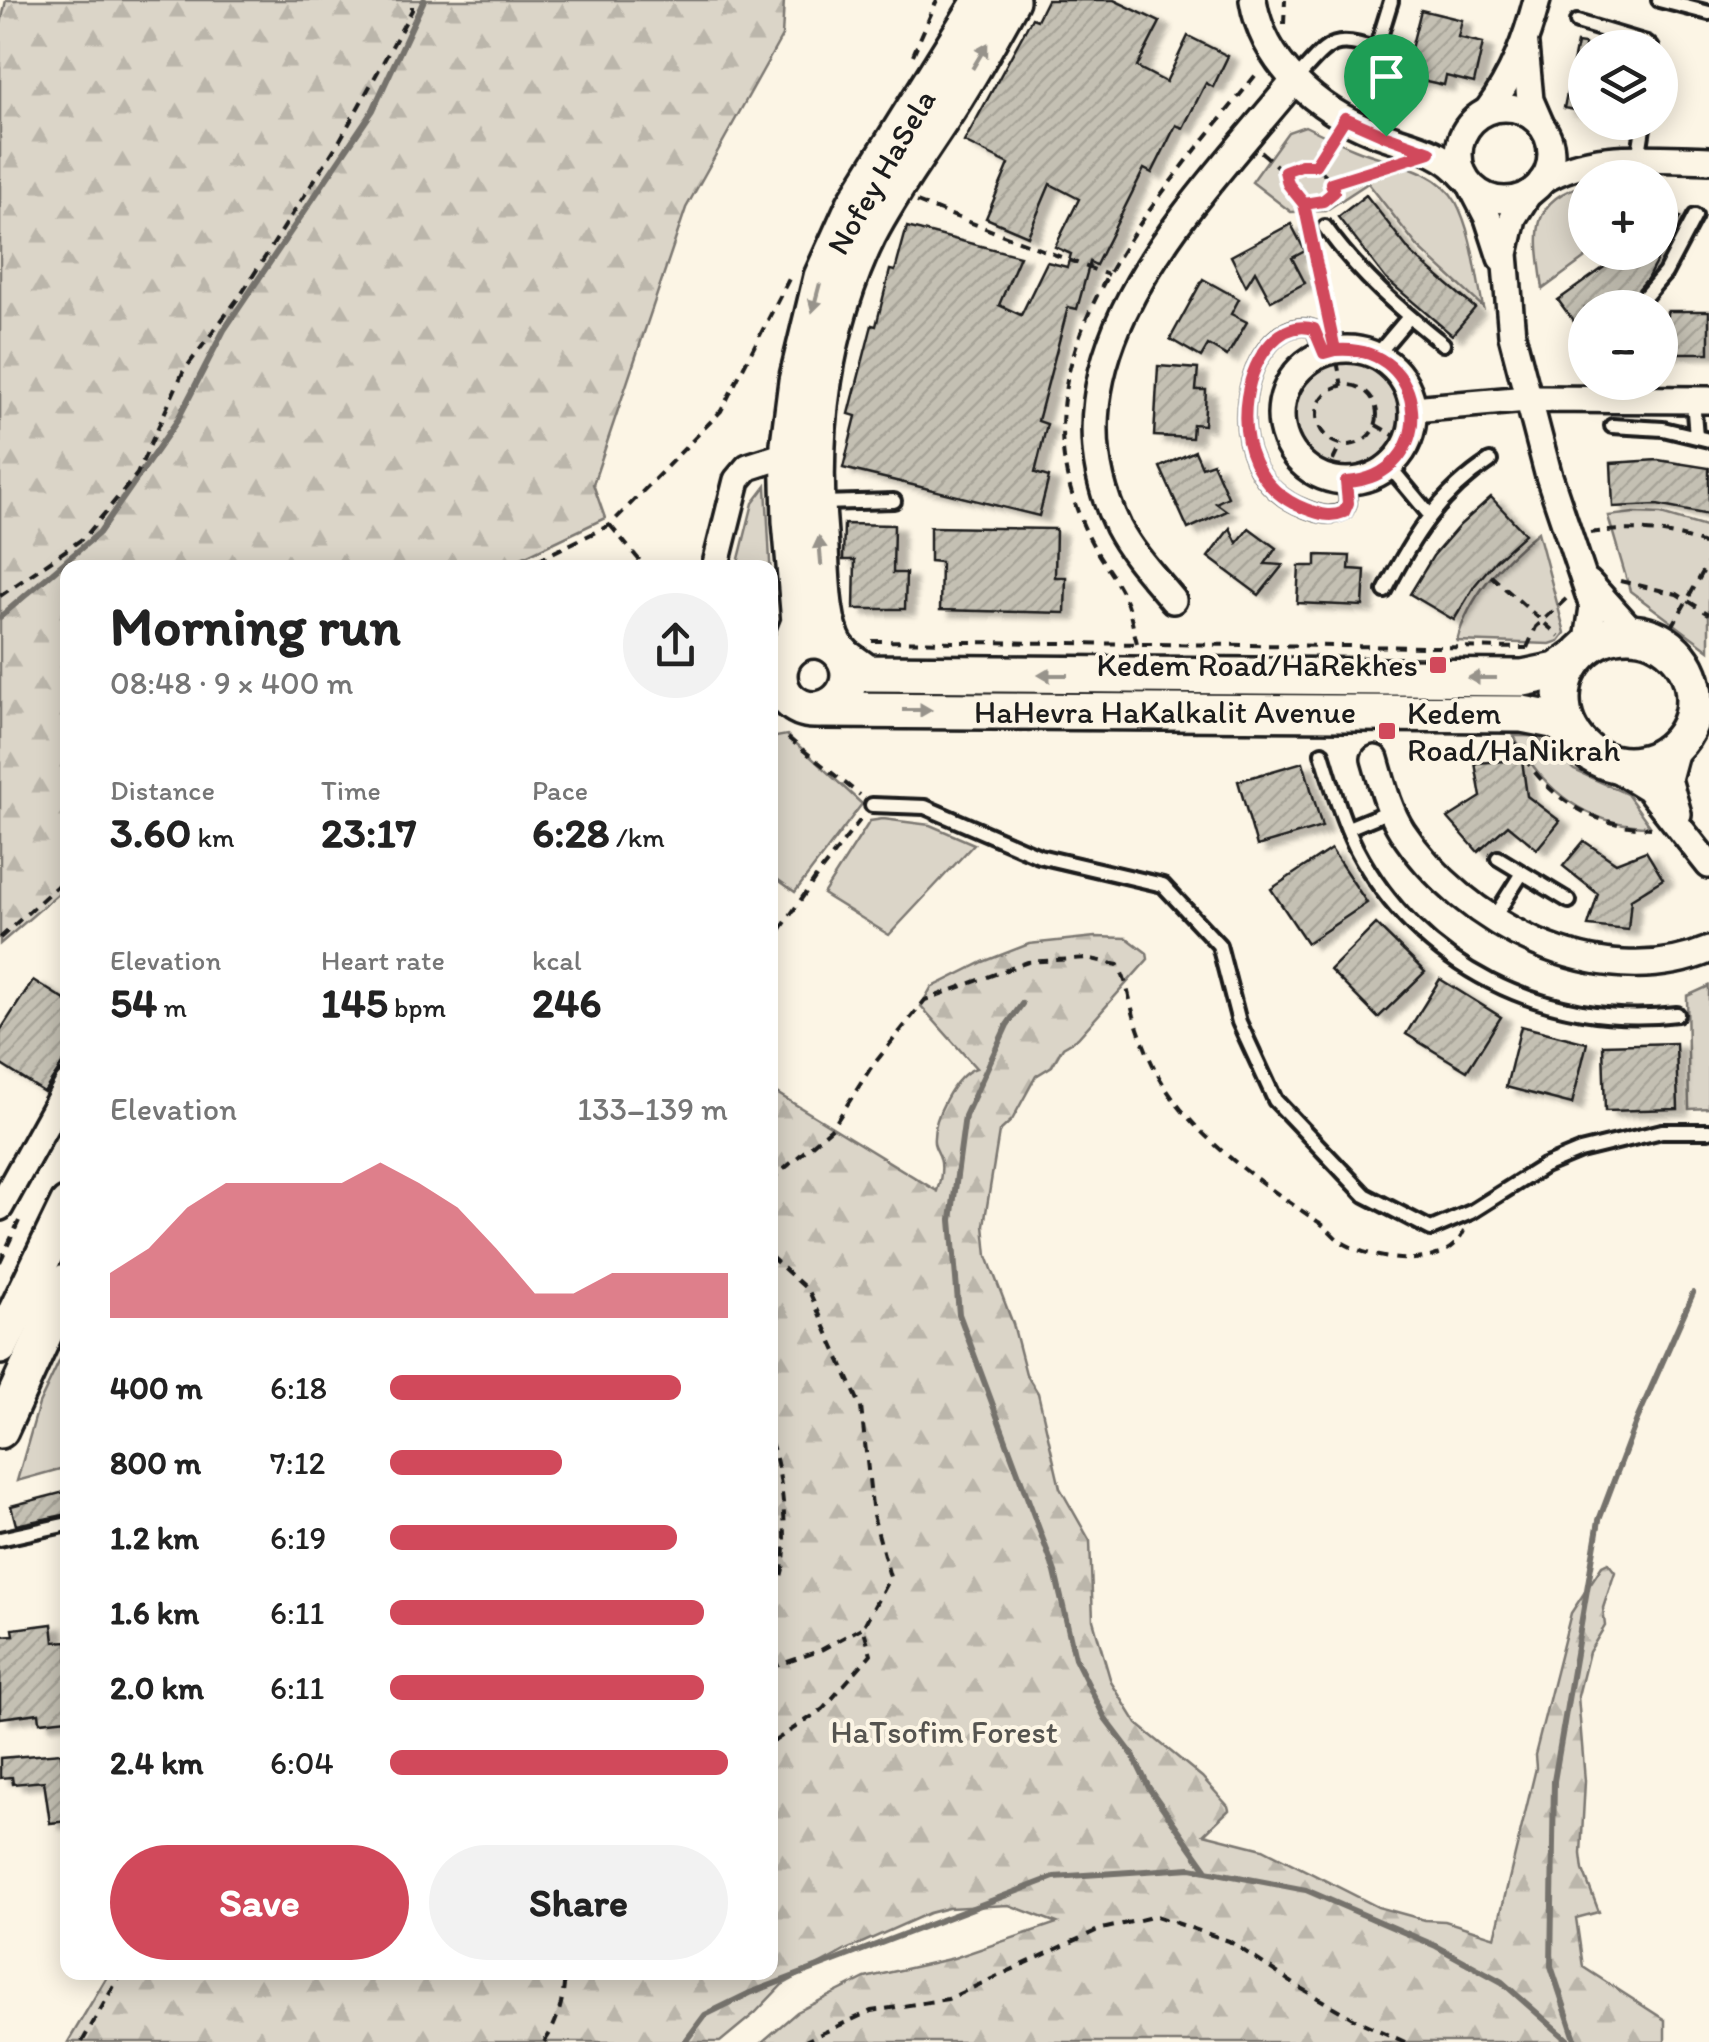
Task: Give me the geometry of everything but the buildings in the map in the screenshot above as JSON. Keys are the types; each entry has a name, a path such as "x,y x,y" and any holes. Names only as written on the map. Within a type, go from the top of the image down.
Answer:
{"main road":[{"name":"Nofey HaSela","path":"780,660 800,622 789,454 800,365 822,277 870,179 982,0"},
{"name":"Nofey HaSela","path":"838,648 828,628 816,503 815,445 840,313 858,257 892,193 1012,0"},
{"path":"1610,634 1679,654 1693,682 1695,707 1690,735 1654,761 1637,765 1614,764 1599,758 1575,740 1561,704 1568,651 1610,634"},
{"path":"811,640 838,648 850,673 845,692 832,706 794,716 779,678 780,660 811,640"},
{"name":"HaHevra HaKalkalit Avenue","path":"838,648 867,673 1522,678 1557,671 1568,651"},
{"name":"HaHevra HaKalkalit Avenue","path":"794,716 1506,714 1542,717 1568,728"},
{"path":"0,1430 9,1343 60,1224"},
{"path":"9,1343 60,1289"}],"street":[{"path":"1252,0 1272,53 1325,107 1453,163 1487,197 1503,201 1535,187 1567,166 1631,159 1709,160"},
{"path":"1507,278 1493,232 1458,160 1459,144 1507,82 1524,46 1536,0"},
{"path":"1524,46 1530,100 1551,153 1508,235 1507,278 1512,334 1526,399 1592,606 1568,651"},
{"path":"1173,600 1137,557 1108,503 1095,454 1096,394 1118,323 1166,241 1295,80"},
{"path":"1386,136 1428,140 1504,108 1527,113 1570,147 1631,159"},
{"path":"1361,350 1376,356 1404,380 1413,408 1407,442 1390,466 1369,477 1335,479 1306,468 1290,451 1280,415 1290,380 1305,364 1330,352 1361,350"},
{"path":"1413,408 1568,394"},
{"path":"716,560 736,480 748,467 789,454"},
{"path":"1586,582 1679,654"},
{"path":"1684,834 1668,778 1690,735"},
{"path":"1599,758 1648,788 1709,865"},
{"path":"1374,759 1392,810 1419,854 1472,906 1493,919 1547,946 1605,962 1668,962 1709,950"},
{"path":"0,1207 60,1098"}],"lane":[{"path":"1659,0 1709,13"},
{"path":"1295,80 1327,47 1340,42 1353,41 1376,50 1391,1"},
{"path":"1578,22 1606,30"},
{"path":"1631,159 1638,140"},
{"path":"1650,290 1665,272 1696,216"},
{"path":"1325,228 1364,276 1444,344"},
{"path":"1376,356 1409,317"},
{"path":"1330,352 1314,329 1295,328 1282,336 1259,361 1250,378 1243,414 1259,470 1284,497 1324,516 1344,512 1348,503 1335,479"},
{"path":"1612,426 1663,429 1702,438 1701,400"},
{"path":"1385,591 1429,514 1465,477 1490,461"},
{"path":"1390,466 1429,514"},
{"path":"816,503 894,502"},
{"path":"1322,753 1348,828 1370,871 1413,924 1440,948 1526,1000 1590,1015 1638,1019 1677,1014"},
{"path":"872,805 925,806 1039,856 1163,885 1219,945 1239,1022 1275,1100 1365,1195 1430,1229 1472,1212 1544,1166 1580,1152 1662,1131 1709,1131"},
{"path":"1348,828 1392,810"},
{"path":"1498,858 1569,902"},
{"path":"1493,919 1522,873"},
{"path":"0,1540 60,1526"}],"path":[{"path":"0,596 85,537 138,474 183,372 242,294 340,140 412,10 412,0"},
{"path":"913,55 937,0"},
{"path":"1315,165 1345,118"},
{"path":"1246,140 1285,171 1288,184 1304,204 1330,352 1342,386"},
{"path":"1331,183 1430,152"},
{"path":"1285,171 1315,165 1331,183 1334,192 1323,201 1304,204"},
{"path":"892,193 1108,275"},
{"path":"537,560 610,525 721,410 794,271"},
{"path":"1342,386 1363,390 1373,401 1375,425 1360,442 1340,444 1324,435 1317,415 1324,396 1342,386"},
{"path":"1375,425 1407,442"},
{"path":"1335,479 1340,444"},
{"path":"610,525 639,560"},
{"path":"1570,536 1610,530 1659,531 1709,546"},
{"path":"1679,654 1688,598 1709,561"},
{"path":"838,648 1572,648 1491,576"},
{"path":"1527,648 1541,621 1586,582 1640,584 1688,598 1709,614"},
{"path":"1506,714 1526,763 1567,804 1610,824 1684,834"},
{"path":"778,933 872,805 794,716"},
{"path":"0,938 60,883"},
{"path":"778,1174 833,1127 870,1069 925,1000 1028,962 1088,958 1118,965 1126,978 1148,1060 1178,1106 1233,1159 1342,1242 1383,1257 1434,1258 1461,1238 1472,1212"},
{"path":"778,1263 809,1291 861,1407 873,1515 890,1577 863,1627 818,1651 778,1665"},
{"path":"778,1464 784,1526 778,1582"},
{"path":"778,1739 823,1708 871,1654 863,1627"},
{"path":"803,2042 872,2011 948,1999 1098,1930 1156,1916 1229,1941 1312,1995 1405,2042"},
{"path":"82,2042 117,1980"},
{"path":"544,2042 551,2033 565,1980"}],"green space":[{"path":"6,0 784,0 782,36 686,208 593,484 605,518 518,560 60,560 60,892 0,944 0,28"},
{"path":"1305,126 1411,168 1447,190 1466,226 1483,307 1418,247 1368,183 1325,211 1291,212 1252,182 1288,132"},
{"path":"1566,192 1569,270 1543,289 1539,225 1552,201"},
{"path":"1347,357 1369,362 1388,374 1400,393 1405,415 1400,437 1388,456 1369,468 1347,473 1325,468 1306,456 1294,437 1289,415 1294,393 1306,374 1325,362"},
{"path":"766,486 770,560 739,560 753,503"},
{"path":"1661,514 1709,528 1709,650 1630,591 1608,516"},
{"path":"1538,532 1565,633 1550,644 1457,641 1462,624 1488,580"},
{"path":"787,735 862,804 795,892 778,880 778,737"},
{"path":"1514,736 1541,740 1574,770 1627,794 1650,826 1606,820 1569,801 1538,773"},
{"path":"870,821 930,825 974,844 889,935 823,894"},
{"name":"HaTsofim Forest","path":"1127,938 1147,953 1148,959 1078,1038 1063,1047 1052,1066 1036,1076 1012,1120 999,1132 984,1225 987,1256 1013,1324 1026,1374 1038,1393 1060,1488 1090,1541 1093,1620 1111,1682 1137,1724 1202,1777 1228,1806 1229,1810 1204,1834 1263,1849 1378,1907 1425,1920 1445,1921 1495,1937 1571,1613 1602,1566 1608,1563 1615,1572 1603,1608 1605,1626 1589,1652 1578,1696 1585,1781 1581,1854 1599,1912 1576,1918 1583,1967 1665,2020 1665,2042 762,2042 797,2012 865,1978 954,1958 1057,1923 1009,1905 948,1908 929,1913 848,1949 782,1985 720,2042 68,2042 105,1980 778,1980 778,1094 937,1191 941,1166 934,1143 937,1122 953,1088 976,1068 921,1006 931,988 1029,944"},
{"path":"1709,986 1709,1108 1689,1109 1687,996"},
{"path":"60,1360 60,1469 17,1481 39,1404"}],"waterway":[{"path":"67,560 99,533 177,421 224,330 373,110 424,0"},
{"path":"0,617 60,566"},
{"path":"1022,1004 1007,1025 965,1116 951,1220 959,1314 1055,1572 1075,1658 1105,1718 1206,1869"},
{"path":"1576,2042 1551,1966 1554,1781 1599,1520 1636,1422 1693,1293"},
{"path":"685,2042 705,2015 750,1993 1054,1877 1191,1868 1306,1890 1436,1946 1502,1982 1570,2042"}],"place":[{"name":"Kedem Road/HaRekhes","path":"1438,665"},
{"name":"Kedem Road/HaNikrah","path":"1387,731"}],"route":[{"path":"1386,136 1345,118 1315,165 1285,171 1288,184 1304,204 1335,350 1324,353 1314,329 1307,326 1282,336 1268,349 1250,378 1243,414 1249,450 1270,484 1299,507 1324,516 1344,512 1348,503 1346,482 1377,474 1390,466 1410,437 1413,408 1404,380 1390,365 1370,353 1335,350 1304,204 1323,201 1334,192 1331,183 1430,152 1386,136"}]}
